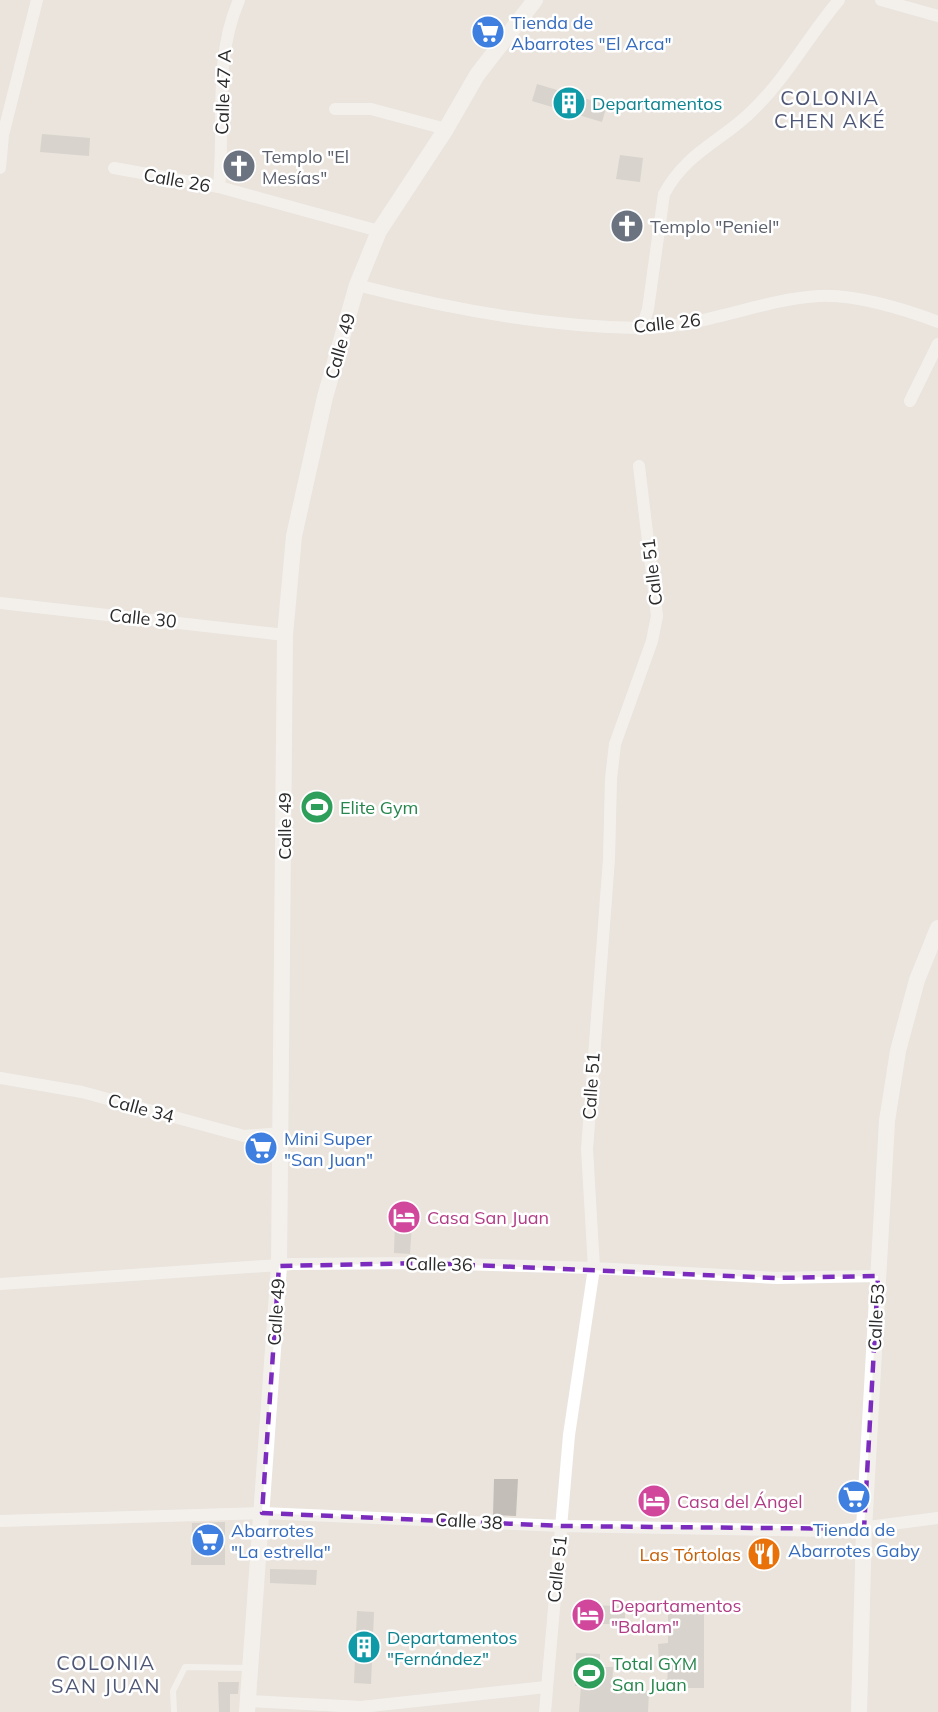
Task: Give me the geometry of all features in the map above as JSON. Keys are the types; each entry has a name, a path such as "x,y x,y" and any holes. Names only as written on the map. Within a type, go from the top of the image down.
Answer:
{"street":[{"path":"0,168 2,134 37,0"},
{"name":"Calle 47 A","path":"219,187 222,64 226,37 239,0"},
{"name":"Calle 49","path":"248,1706 279,1266 285,635 294,536 325,397 357,285 379,231 446,129 477,75 535,0"},
{"path":"642,328 648,309 664,194 673,178 694,155 754,110 839,0"},
{"path":"881,0 938,16"},
{"path":"335,109 371,109 446,129"},
{"name":"Calle 26","path":"114,168 219,187 379,231"},
{"name":"Calle 26","path":"357,285 504,317 642,328 732,315 818,296 860,300 938,322"},
{"path":"910,401 938,344"},
{"name":"Calle 51","path":"545,1712 569,1435 594,1268 587,1149 609,859 611,779 615,744 652,641 657,616 639,466"},
{"name":"Calle 30","path":"0,603 285,635"},
{"name":"Calle 53","path":"859,1712 864,1529 887,1121 898,1051 917,980 938,928"},
{"name":"Calle 34","path":"0,1078 82,1092 244,1136 282,1133"},
{"name":"Calle 36","path":"0,1284 279,1266 423,1263 594,1268 776,1278 878,1276"},
{"name":"Calle 38","path":"0,1521 262,1513 562,1526 837,1531 938,1518"},
{"path":"248,1706 361,1710 546,1687"}],"lane":[{"path":"174,1712 173,1691 186,1667 249,1668"}],"highlighted area":[{"path":"423,1263 776,1278 878,1276 864,1529 562,1526 262,1513 279,1266"}],"building":[{"name":"Tienda de Abarrotes \"El Arca\"","path":"487,24 496,30 489,41 480,34"},
{"name":"Departamentos","path":"537,84 607,105 602,122 532,101"},
{"path":"42,134 90,138 89,156 40,152"},
{"path":"620,155 643,158 640,182 616,179"},
{"name":"Mini Super \"San Juan\"","path":"270,1142 270,1157 249,1157 250,1144"},
{"path":"395,1222 412,1223 410,1254 394,1253"},
{"path":"494,1479 518,1479 516,1516 493,1515"},
{"name":"Abarrotes \"La estrella\"","path":"225,1522 225,1565 191,1565 192,1523"},
{"path":"270,1569 317,1570 316,1585 270,1583"},
{"path":"577,1605 625,1606 625,1624 577,1624"},
{"path":"668,1605 704,1605 704,1688 667,1688 668,1663 659,1663 658,1644 668,1643"},
{"name":"Departamentos \"Fernández\"","path":"357,1611 374,1612 371,1684 354,1683"},
{"path":"576,1653 600,1654 600,1667 613,1667 612,1690 649,1691 648,1712 579,1712 581,1686 575,1686"},
{"path":"218,1682 239,1682 238,1694 230,1694 230,1712 219,1712"}],"place":[{"name":"Tienda de Abarrotes \"El Arca\"","path":"488,32"},
{"name":"Departamentos","path":"569,103"},
{"name":"Templo \"El Mesías\"","path":"239,166"},
{"name":"Templo \"Peniel\"","path":"627,226"},
{"name":"Elite Gym","path":"317,807"},
{"name":"Mini Super \"San Juan\"","path":"261,1148"},
{"name":"Casa San Juan","path":"404,1217"},
{"name":"Tienda de Abarrotes Gaby","path":"854,1497"},
{"name":"Casa del Ángel","path":"654,1501"},
{"name":"Abarrotes \"La estrella\"","path":"208,1540"},
{"name":"Las Tórtolas","path":"764,1554"},
{"name":"Departamentos \"Balam\"","path":"588,1615"},
{"name":"Departamentos \"Fernández\"","path":"364,1647"},
{"name":"Total GYM San Juan","path":"589,1673"}],"district":[{"name":"COLONIA CHEN AKÉ","path":"830,108"},
{"name":"COLONIA SAN JUAN","path":"106,1674"}]}
